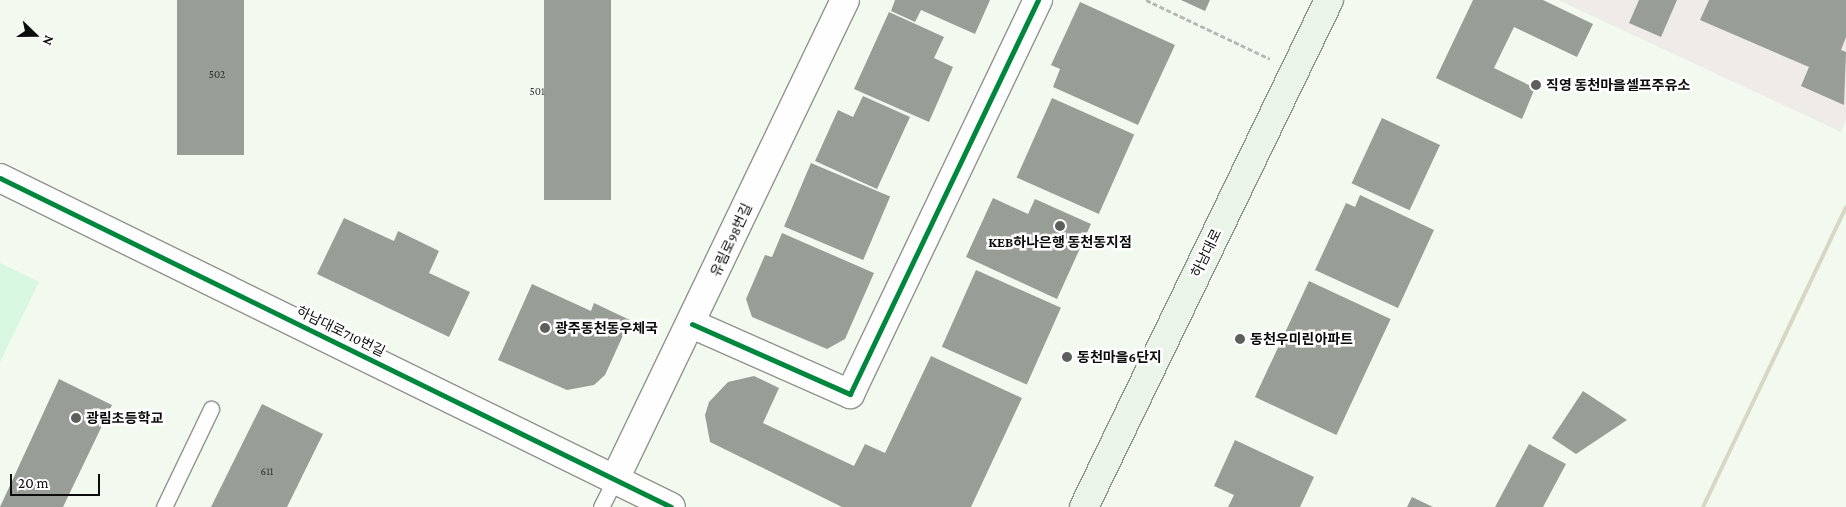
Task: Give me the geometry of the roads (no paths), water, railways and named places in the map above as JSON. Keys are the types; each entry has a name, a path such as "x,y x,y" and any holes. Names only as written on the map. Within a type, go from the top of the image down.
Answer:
{"main road":[{"name":"하남대로","path":"1080,503 1328,0"}],"street":[{"name":"유림로98번길","path":"615,479 692,324 845,0"},
{"path":"692,324 850,394 1038,0"},
{"name":"하남대로710번길","path":"0,178 671,507"}],"lane":[{"path":"164,507 211,409"},
{"path":"601,507 615,479"}],"railway":[{"path":"1703,507 1846,207"}],"place":[{"name":"직영 동천마을셀프주유소","path":"1536,85"},
{"name":"KEB하나은행 동천동지점","path":"1060,226"},
{"name":"광주동천동우체국","path":"545,328"},
{"name":"동천우미린아파트","path":"1240,339"},
{"name":"동천마을6단지","path":"1067,357"},
{"name":"광림초등학교","path":"76,418"}]}
